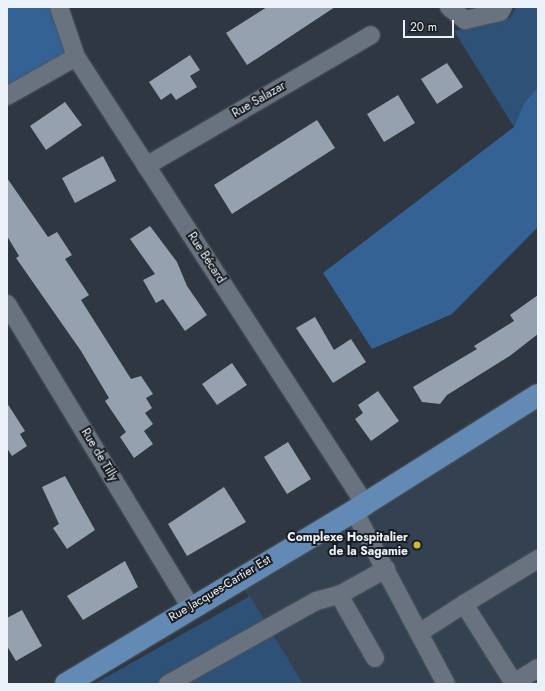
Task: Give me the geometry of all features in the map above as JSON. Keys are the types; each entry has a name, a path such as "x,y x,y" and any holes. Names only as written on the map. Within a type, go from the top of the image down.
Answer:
{"main road":[{"name":"Rue Jacques-Cartier Est","path":"66,684 190,606 360,507 538,395"}],"street":[{"name":"Rue Bécard","path":"59,7 76,57 360,507 386,569 446,684"},
{"path":"449,7 464,20 500,12 503,7"},
{"name":"Rue Salazar","path":"146,166 371,35"},
{"path":"7,96 76,57"},
{"name":"Rue de Tilly","path":"7,304 190,606"},
{"path":"419,633 538,559"},
{"path":"168,684 316,601 340,595 386,569"},
{"path":"340,595 375,658"},
{"path":"464,604 514,683 538,668"}],"shaded area":[{"path":"7,7 64,7 76,57 7,96"},
{"path":"516,7 538,7 538,87 524,103 514,127 454,31 510,18"},
{"path":"538,87 538,227 452,314 372,349 323,273 514,127 524,103"},
{"name":"Complexe Hospitalier de la Sagamie","path":"538,395 538,684 303,684 237,579"},
{"path":"250,596 303,684 94,684"}],"building":[{"path":"267,7 335,7 247,65 226,33"},
{"path":"190,55 200,70 190,76 197,87 176,100 171,93 161,100 149,82"},
{"path":"447,63 463,87 437,104 421,79"},
{"path":"398,95 415,123 384,142 367,114"},
{"path":"65,102 82,125 46,150 30,126"},
{"path":"317,120 335,148 232,214 214,185"},
{"path":"103,156 116,181 75,203 62,178"},
{"path":"7,178 48,237 57,232 72,255 65,259 89,295 81,300 131,379 141,376 153,394 146,398 152,408 145,413 153,424 144,431 153,444 134,458 120,437 126,432 105,401 109,398 81,351 16,258 19,256 7,236"},
{"path":"150,226 177,262 187,286 207,315 185,331 163,299 156,303 143,280 155,274 130,239"},
{"path":"538,295 538,334 511,355 447,395 440,404 422,402 413,387 477,349 474,346 514,321 510,315"},
{"path":"315,317 334,350 351,339 366,362 333,383 296,328"},
{"path":"232,363 247,385 217,405 202,384"},
{"path":"378,391 399,421 371,441 355,419 363,413 358,405"},
{"path":"7,403 25,431 20,434 27,446 12,456 7,448"},
{"path":"288,442 311,479 287,494 264,457"},
{"path":"65,476 95,530 67,549 53,528 59,524 42,487"},
{"path":"224,487 246,522 187,556 168,524"},
{"path":"125,561 138,587 83,620 67,596"},
{"path":"22,610 42,646 16,661 7,646 7,618"}],"place":[{"name":"Complexe Hospitalier de la Sagamie","path":"417,545"}]}
